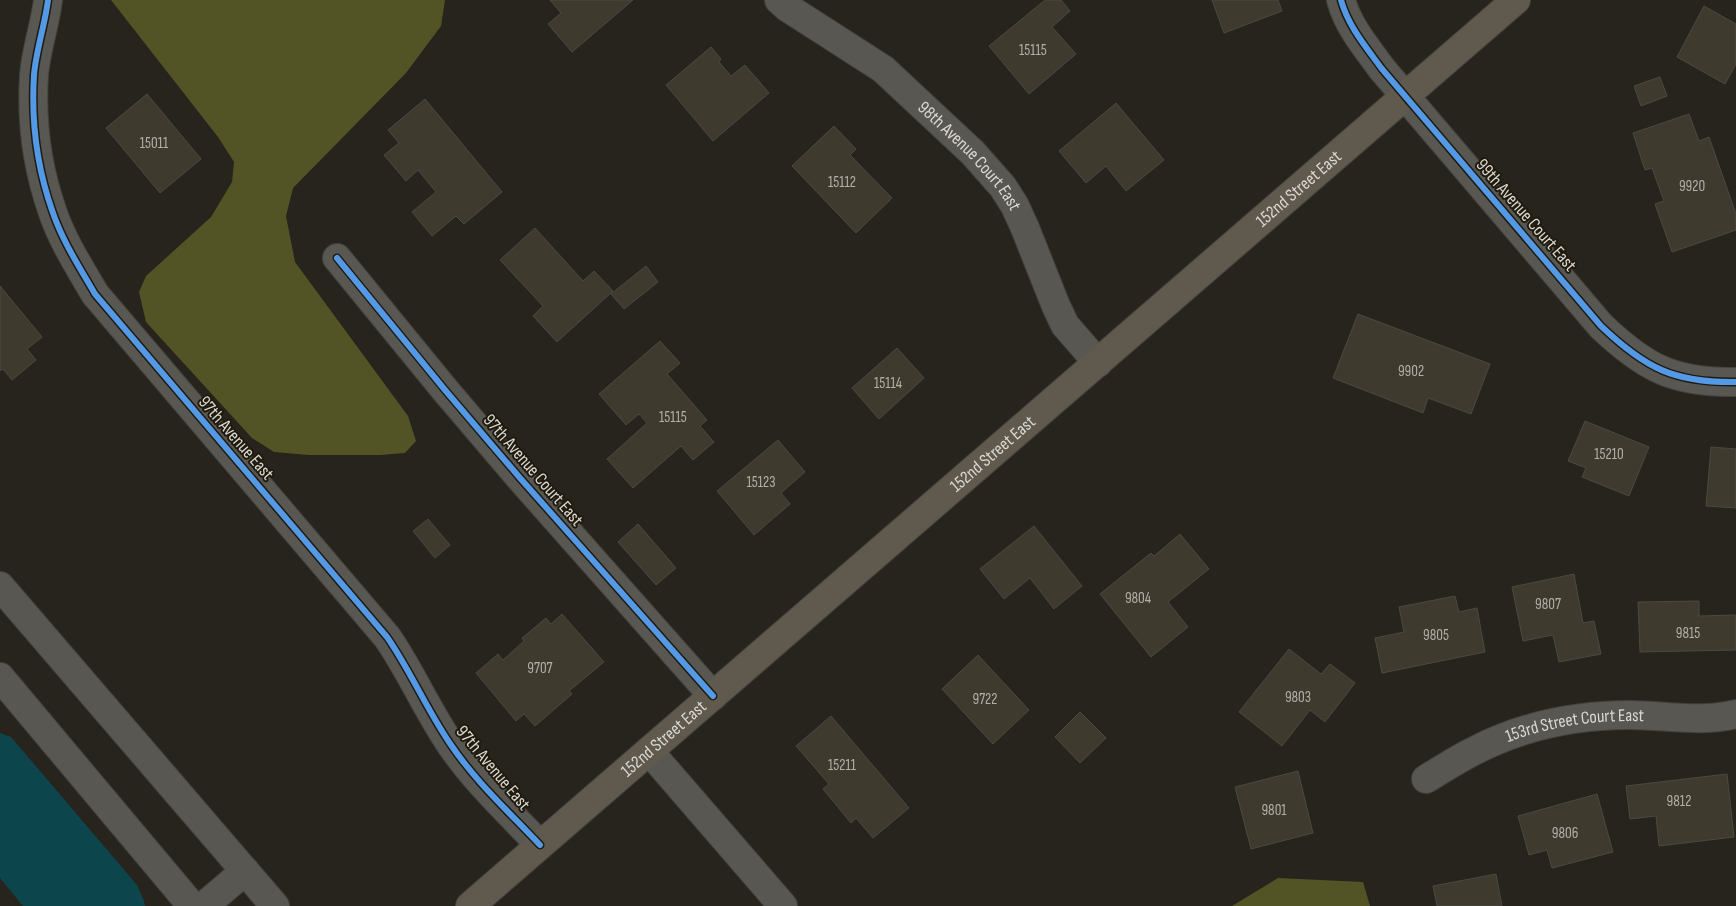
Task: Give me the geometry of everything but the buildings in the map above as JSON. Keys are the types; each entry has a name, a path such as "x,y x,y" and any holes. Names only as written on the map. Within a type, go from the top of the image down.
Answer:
{"main road":[{"name":"152nd Street East","path":"470,906 1516,0"}],"street":[{"name":"97th Avenue East","path":"48,0 34,74 34,129 41,171 53,214 70,252 95,294 387,637 402,658 427,708 449,743 474,775 540,845"},
{"name":"98th Avenue Court East","path":"779,0 788,8 883,70 973,153 1003,187 1015,206 1025,228 1065,325 1098,363"},
{"name":"99th Avenue Court East","path":"1341,0 1345,13 1362,42 1405,97 1601,326 1624,348 1645,362 1678,377 1695,380 1736,382"},
{"name":"97th Avenue Court East","path":"337,258 520,478 713,696"},
{"path":"0,586 275,906"},
{"path":"4,691 192,906"},
{"name":"153rd Street Court East","path":"1426,779 1472,751 1512,734 1549,723 1585,716 1636,715 1680,719 1724,717 1736,714"},
{"path":"649,751 783,906"},
{"path":"204,906 245,871"}],"shaded area":[{"path":"111,0 445,0 441,26 406,73 293,188 286,216 295,262 408,416 416,441 405,453 309,455 274,452 252,438 146,322 139,292 146,276 211,217 232,182 234,162 218,137"},
{"path":"1278,878 1363,882 1370,906 1232,906"}],"water":[{"path":"0,733 11,737 137,885 145,906 23,906 0,878"}],"cycle path":[{"path":"48,0 34,75 33,110 36,145 47,196 62,234 78,265 95,294 387,637 459,756 492,795 540,845"},
{"path":"1341,0 1348,19 1382,69 1601,326 1632,353 1662,370 1695,380 1736,382"},
{"path":"337,258 520,478 713,696"}]}
